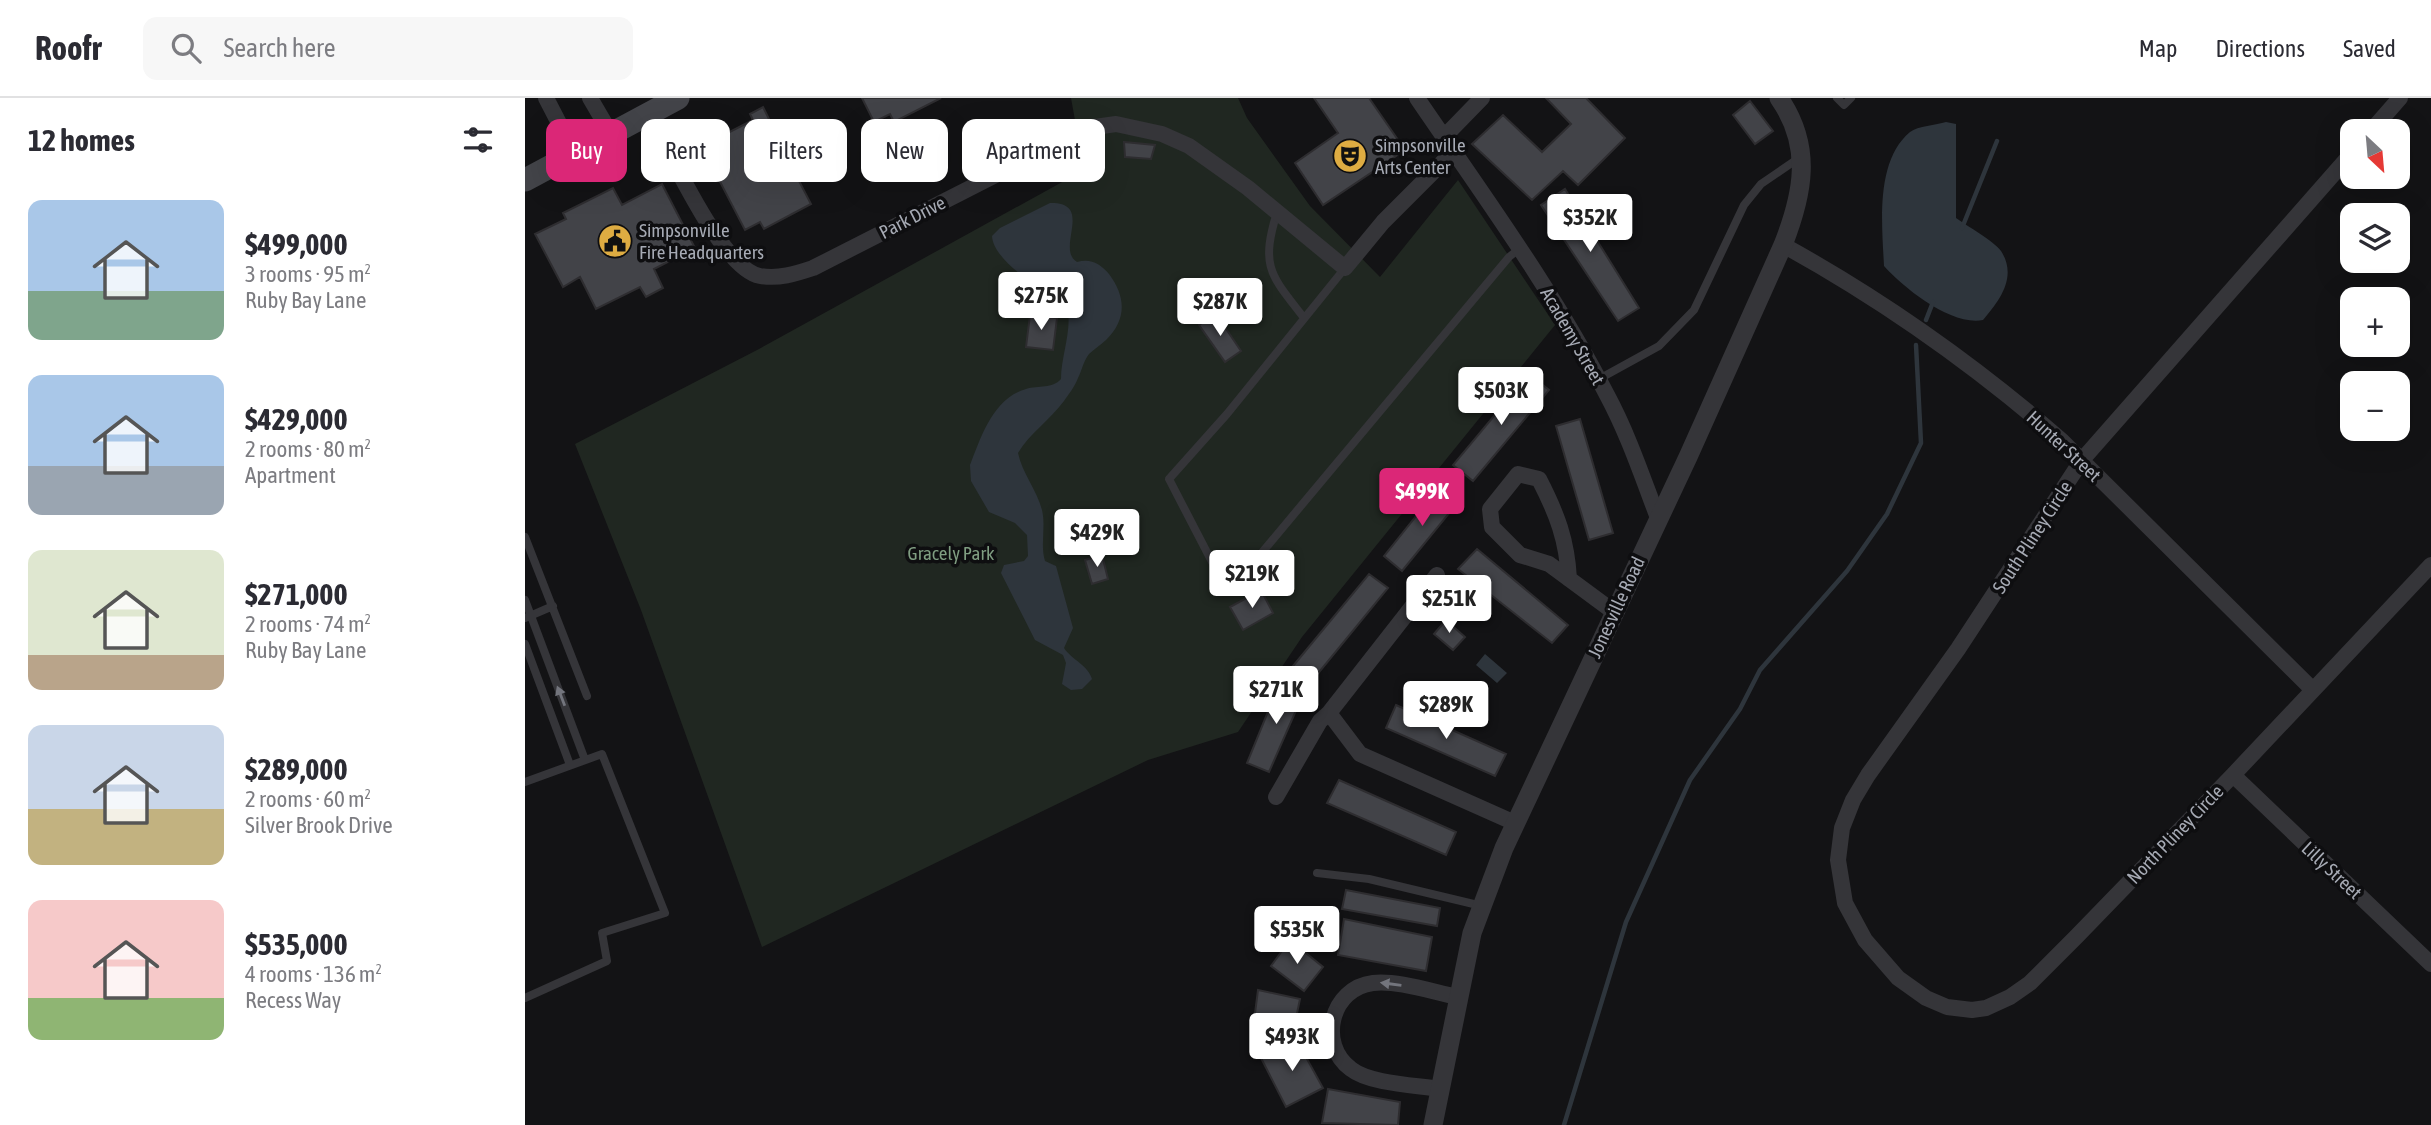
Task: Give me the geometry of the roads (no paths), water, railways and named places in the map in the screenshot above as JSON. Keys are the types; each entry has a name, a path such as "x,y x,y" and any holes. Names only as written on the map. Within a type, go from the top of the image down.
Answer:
{"main road":[{"path":"627,125 678,98"},
{"path":"525,180 546,169"}],"street":[{"path":"546,98 557,119"},
{"path":"590,98 602,119"},
{"name":"Academy Street","path":"1417,98 1567,323 1599,379 1626,435 1658,518"},
{"path":"1444,137 1482,98"},
{"name":"Jonesville Road","path":"1433,1125 1472,933 1482,906 1515,824 1688,457 1783,245 1798,202 1801,156 1795,125 1779,98"},
{"path":"2382,119 2400,98"},
{"name":"Park Drive","path":"648,114 704,218 736,261 758,275 786,277 813,268 1088,128 1117,124 1162,134 1189,146 1248,188 1345,268"},
{"path":"1345,268 1383,222 1453,152"},
{"name":"South Pliney Circle","path":"1887,967 1865,940 1845,903 1838,860 1842,828 1853,800 1958,649 2082,460 2340,167"},
{"name":"Hunter Street","path":"1783,245 1957,356 2035,417 2082,460 2312,688"},
{"path":"1569,579 1567,551 1554,508 1539,479 1518,474 1490,509 1492,527 1520,555 1549,564 1569,579 1614,612"},
{"name":"North Pliney Circle","path":"1887,967 1916,992 1947,1007 1986,1009 2002,1003 2029,983 2233,775 2312,688 2431,565"},
{"path":"1276,797 1320,720 1329,713 1437,575"},
{"path":"1329,713 1360,754 1515,824"},
{"name":"Lilly Street","path":"2233,775 2431,964"},
{"path":"1441,1089 1382,1080 1350,1069 1336,1051 1331,1037 1331,1023 1340,1002 1347,994 1369,983 1384,982 1458,997"}],"lane":[{"path":"1837,98 1845,105 1851,98"},
{"path":"1599,379 1659,346 1694,310 1744,205 1761,184 1801,156"},
{"path":"1277,212 1268,240 1270,266 1275,281 1304,318"},
{"path":"1345,268 1227,414 1169,479 1225,587 1244,574 1509,257 1519,249"},
{"path":"525,537 587,696"},
{"path":"525,600 528,617 585,760"},
{"path":"528,617 553,606"},
{"path":"525,644 570,765"},
{"path":"525,782 602,754 665,913 602,933 607,961 525,998"},
{"path":"1317,873 1369,879 1482,906"}],"waterway":[{"path":"1962,228 1997,141"},
{"path":"1926,320 1933,302"},
{"path":"1564,1125 1626,922 1690,780 1740,709 1760,670 1847,571 1887,514 1921,443 1916,345"}],"place":[{"name":"Simpsonville Arts Center","path":"1350,156"},
{"name":"Simpsonville Fire Headquarters","path":"615,241"}],"park label":[{"name":"Gracely Park","path":"951,553"}]}
